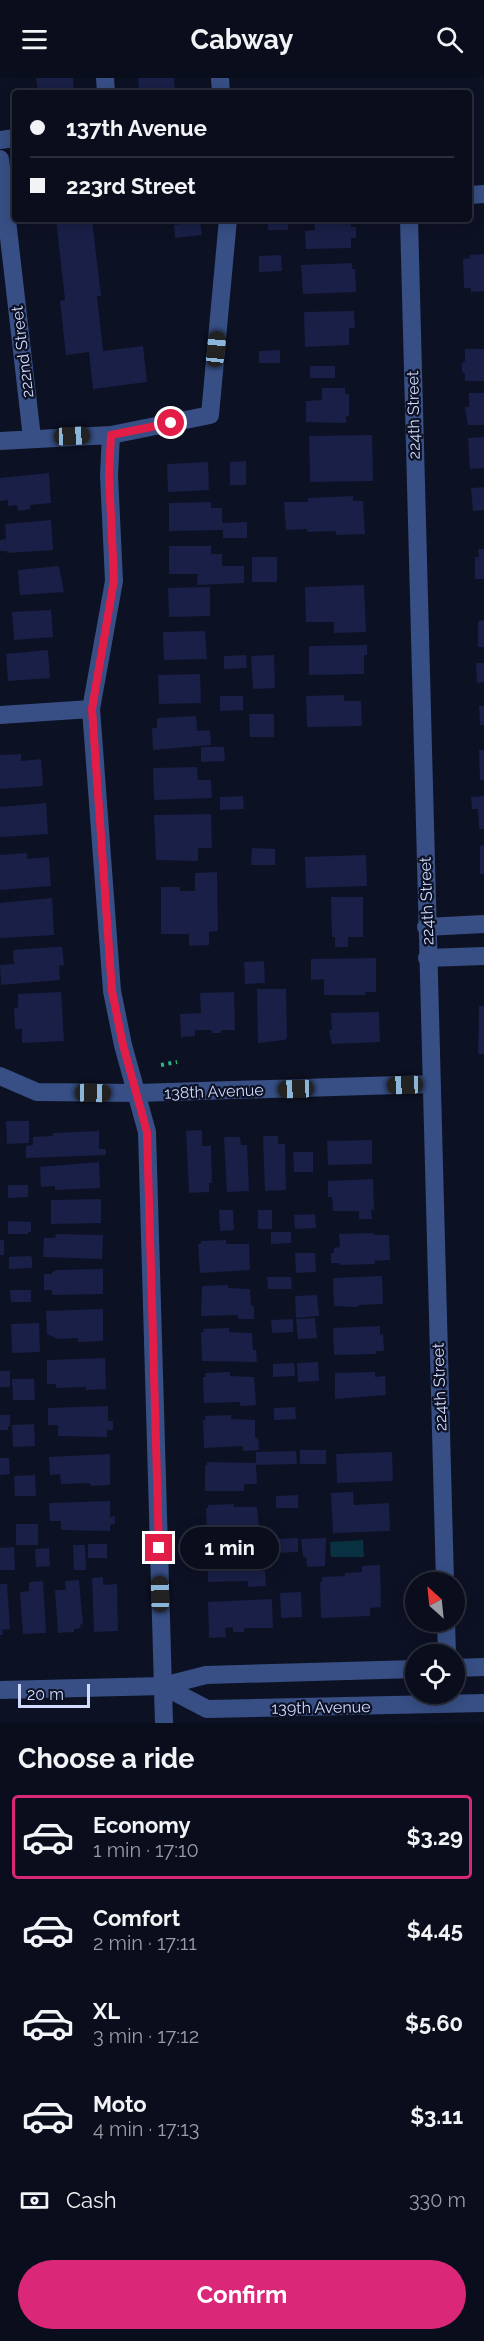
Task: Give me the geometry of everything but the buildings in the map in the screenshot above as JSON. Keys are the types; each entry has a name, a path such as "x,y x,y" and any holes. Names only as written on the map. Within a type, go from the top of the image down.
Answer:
{"street":[{"name":"222nd Street","path":"0,159 32,438"},
{"path":"0,441 111,435 210,415 228,222"},
{"name":"224th Street","path":"409,222 445,1572"},
{"path":"111,435 109,475 114,580 92,709 112,991 123,1045 147,1132 164,1723"},
{"path":"0,716 92,709"},
{"path":"426,927 484,924"},
{"path":"427,958 484,956"},
{"name":"138th Avenue","path":"0,1076 37,1092 137,1094 431,1084"},
{"path":"465,1668 484,1667"},
{"name":"139th Avenue","path":"0,1690 163,1686 206,1675 405,1669"},
{"name":"139th Avenue","path":"163,1686 207,1709 448,1706 484,1703"}],"path":[{"path":"161,1065 177,1062"}],"water":[{"path":"363,1540 364,1557 331,1557 330,1542"}],"route":[{"path":"159,1548 147,1132 123,1045 112,991 92,709 114,580 109,475 111,435 171,423"}]}
